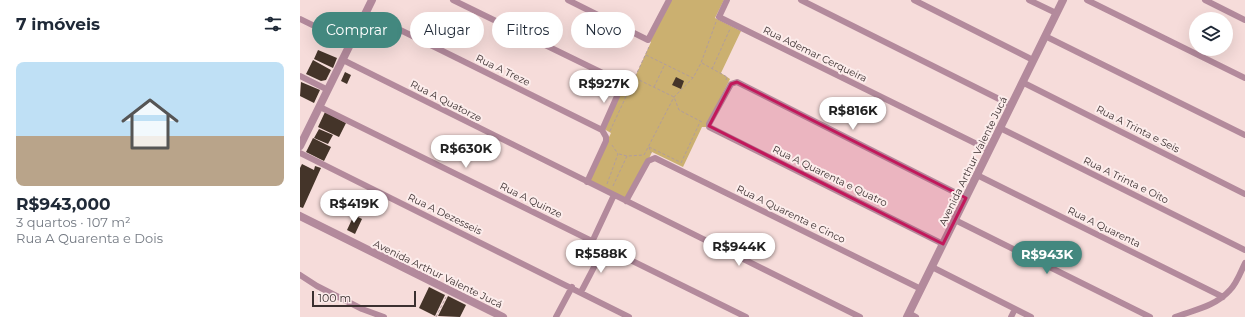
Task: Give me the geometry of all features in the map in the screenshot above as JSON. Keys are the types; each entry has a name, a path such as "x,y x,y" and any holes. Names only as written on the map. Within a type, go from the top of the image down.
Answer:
{"street":[{"path":"366,12 372,0"},
{"path":"453,0 621,82 622,85 602,130 606,137 587,182"},
{"path":"568,0 650,40 668,0"},
{"path":"719,16 728,0"},
{"path":"801,0 1011,105"},
{"path":"914,0 1033,60"},
{"path":"1029,0 1056,13"},
{"name":"Avenida Arthur Valente Jucá","path":"911,316 921,289 1063,0"},
{"path":"1087,0 1245,78"},
{"path":"1205,0 1245,20"},
{"name":"Rua Ademar Cerqueira","path":"719,16 732,24 989,150"},
{"path":"300,19 312,25"},
{"name":"Rua A Treze","path":"402,31 602,130"},
{"path":"1045,36 1245,135"},
{"path":"300,146 303,132 320,106 349,48"},
{"name":"Rua A Quatorze","path":"343,60 860,317"},
{"path":"300,76 328,90"},
{"path":"709,126 731,84 735,81 966,198"},
{"name":"Rua A Trinta e Seis","path":"1022,82 1245,194"},
{"name":"Rua A Quinze","path":"320,106 746,317"},
{"name":"Rua A Quarenta e Quatro","path":"709,126 943,244"},
{"name":"Rua A Trinta e Oito","path":"1000,128 1244,248"},
{"name":"Rua A Dezesseis","path":"300,153 572,287 629,317"},
{"name":"Rua A Quarenta e Cinco","path":"626,201 648,161 652,158 678,169 921,289"},
{"name":"Rua A Quarenta","path":"977,175 1223,297"},
{"path":"592,242 609,193"},
{"name":"Avenida Arthur Valente Jucá","path":"300,216 503,317"},
{"path":"955,220 1150,317"},
{"path":"581,292 604,248"},
{"path":"1175,317 1209,305 1223,297 1233,287 1245,263"},
{"path":"932,267 1031,317"},
{"path":"300,275 317,286 362,309 384,317"},
{"path":"556,317 572,287"},
{"path":"1011,317 1015,309"}],"path":[{"path":"650,40 635,78 606,137 618,154 627,156 644,155 674,97 693,78 701,63 719,16"},
{"path":"712,69 732,24"},
{"path":"645,55 693,78"},
{"path":"701,63 735,81"},
{"path":"654,87 665,64"},
{"path":"635,78 674,97 679,110 709,126"},
{"path":"678,169 700,121"},
{"path":"648,146 681,162"},
{"path":"609,193 618,154"},
{"path":"609,193 627,156"},
{"path":"436,317 449,291"}],"highlighted area":[{"path":"737,82 966,198 943,244 709,126 731,84"}],"shaded area":[{"path":"667,0 724,0 715,18 741,31 721,73 730,79 706,127 702,127 683,167 652,152 629,201 588,181 611,133 604,129 625,84 631,86 651,42 648,38"}],"building":[{"path":"318,50 337,58 333,68 314,59"},
{"path":"313,60 331,70 326,80 321,81 306,74"},
{"path":"345,72 351,75 347,84 341,81"},
{"path":"676,77 684,81 681,89 672,85"},
{"path":"301,82 320,90 314,103 300,96"},
{"path":"325,112 346,123 339,137 318,127"},
{"path":"319,129 333,135 328,144 314,138"},
{"path":"313,138 331,147 324,161 306,152"},
{"path":"302,164 314,170 315,166 321,168 303,208 300,207 300,168"},
{"path":"354,215 362,219 355,234 347,230"},
{"path":"429,287 445,295 435,316 419,308"},
{"path":"448,296 466,305 460,317 438,316"}]}
